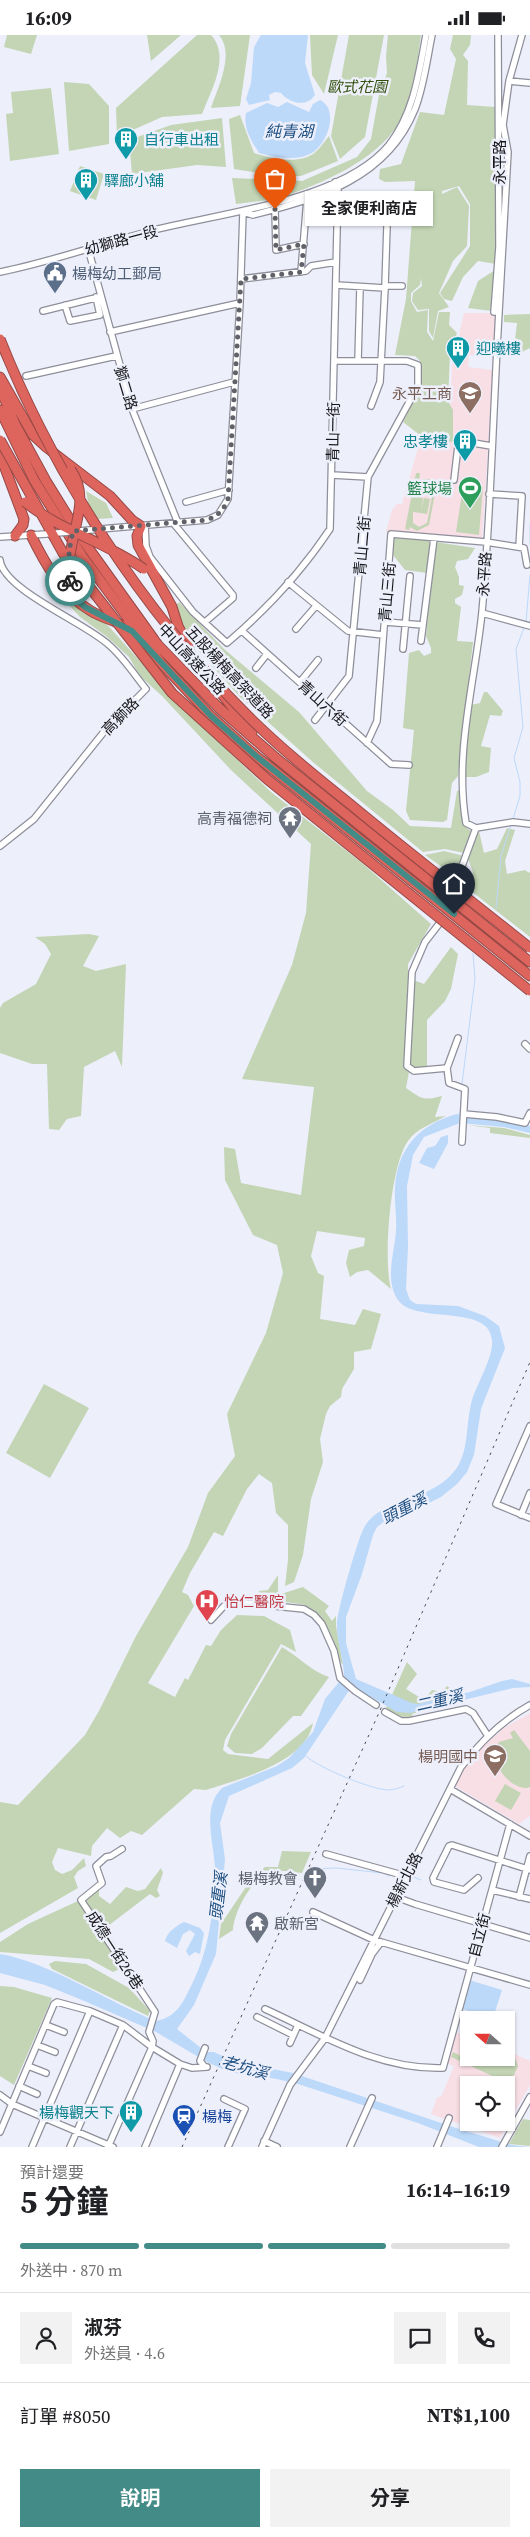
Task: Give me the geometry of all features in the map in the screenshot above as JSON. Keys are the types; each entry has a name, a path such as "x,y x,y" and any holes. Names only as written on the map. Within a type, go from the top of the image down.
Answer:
{"highway":[{"name":"五股楊梅高架道路","path":"0,339 35,418 76,490 130,575 201,665 248,715 309,771 530,948"},
{"path":"0,377 33,435 110,496 132,520 143,526 137,535 138,545 153,576 172,607 186,643 219,689 276,758"},
{"name":"中山高速公路","path":"0,388 15,424 46,481 82,539 158,645 218,708 276,758 530,962"},
{"name":"中山高速公路","path":"0,410 34,480 82,556 161,663 211,716 256,756 530,975"},
{"path":"0,440 63,553 172,693 267,779 530,991"},
{"path":"0,449 24,519 23,525 15,536"},
{"path":"64,460 71,470 81,493 80,511 73,531 68,567 78,601"},
{"path":"12,487 25,503 44,516 120,553 153,576"},
{"path":"31,535 46,566 78,601 93,612 126,627 161,663"}],"street":[{"name":"幼獅路一段","path":"0,272 152,230 243,212 336,185 372,161 388,145 400,129 415,93 426,35"},
{"name":"幼獅路一段","path":"243,212 253,215 307,199 374,167 391,151 405,130 420,94 432,35"},
{"name":"永平路","path":"498,35 502,248"},
{"name":"永平路","path":"476,828 466,823 461,783 468,705 482,613 500,312 494,313 502,248 508,152 501,125 509,81 522,35"},
{"path":"509,81 530,83"},
{"name":"青山一街","path":"205,622 227,643 242,631 288,582 314,553 330,529 335,361 336,185"},
{"path":"371,406 380,382 388,196 408,197"},
{"path":"301,272 307,199"},
{"path":"275,209 276,250 304,244"},
{"path":"0,537 207,520 218,515 228,499 240,303 243,212"},
{"name":"獅二路","path":"88,248 99,297 132,409 176,523 233,595 233,598 205,622"},
{"path":"241,279 301,272 306,271 311,266 336,263"},
{"path":"336,285 360,287 402,286"},
{"path":"358,361 360,287"},
{"path":"44,311 66,305 99,297 100,315 70,321 66,305"},
{"path":"110,332 240,303"},
{"path":"26,376 116,356"},
{"path":"335,361 381,361"},
{"name":"青山二街","path":"326,705 349,676 355,631 368,477 418,385 418,365 407,361 381,361"},
{"path":"132,409 234,382"},
{"path":"454,480 458,446 462,441 491,446"},
{"path":"332,475 368,477"},
{"path":"186,502 228,490"},
{"path":"489,494 522,496 519,547 524,548 528,565"},
{"path":"143,526 150,557 193,611 205,622"},
{"name":"青山三街","path":"367,743 377,721 391,534 486,542 519,547"},
{"path":"421,641 434,538"},
{"name":"高獅路","path":"0,560 4,572 16,585 110,645 146,689 107,728 34,819 1,845"},
{"path":"404,649 410,576"},
{"path":"288,582 348,631 383,635"},
{"path":"288,582 355,631"},
{"path":"296,629 316,606"},
{"path":"482,613 527,625"},
{"path":"385,622 423,625"},
{"name":"青山六街","path":"242,631 391,764 409,765"},
{"path":"256,668 268,653"},
{"path":"300,682 318,660"},
{"path":"315,720 326,705"},
{"path":"458,877 476,828 511,823 530,824"},
{"path":"439,924 425,942 412,972 407,1066 414,1071 446,1068"},
{"path":"458,1038 446,1068 449,1083 465,1089 464,1118 461,1129 462,1143"},
{"path":"464,1118 498,1117 525,1123 530,1113"},
{"path":"530,1426 496,1504 530,1518"},
{"path":"521,1515 530,1493"},
{"path":"211,1621 224,1606 243,1603 304,1609 314,1615 322,1624 334,1651 340,1678 376,1705"},
{"name":"楊新北路","path":"263,2144 291,2084 325,2038 461,1767 488,1736 530,1705"},
{"path":"385,1712 401,1721 410,1721 466,1709 472,1713 488,1736"},
{"path":"450,1789 530,1836"},
{"name":"自立街","path":"325,2038 365,2055 384,2060 443,2068 510,1824"},
{"path":"478,1878 464,1890 434,1882 435,1873 449,1847 452,1845 528,1869"},
{"name":"成德一街26巷","path":"122,1849 106,1857 96,1867 102,1883 82,1900 156,2012 150,2032 154,2041 152,2047"},
{"path":"326,1854 406,1877"},
{"path":"520,1897 530,1856"},
{"path":"492,1890 530,1899"},
{"path":"396,1897 530,1938"},
{"path":"313,1913 374,1940 530,1985"},
{"path":"360,1980 372,1953 381,1942"},
{"path":"0,2132 54,2004 57,2003 90,2011 123,2025 152,2047 180,2064 192,2068 206,2066 200,2059 205,2048"},
{"path":"265,2009 325,2038"},
{"path":"32,2147 90,2011"},
{"path":"257,2017 293,2035"},
{"path":"46,2025 64,2033"},
{"path":"70,2147 123,2025"},
{"path":"290,2043 298,2025"},
{"path":"37,2045 55,2052"},
{"path":"0,2095 12,2104 110,2146 152,2047"},
{"path":"146,2147 180,2064"},
{"path":"28,2066 46,2073"},
{"path":"20,2086 37,2094"},
{"path":"504,2145 530,2097"},
{"path":"224,2099 245,2109 228,2147"},
{"path":"350,2147 372,2099"},
{"path":"437,2147 448,2121"},
{"path":"263,2144 277,2147"}],"shaded area":[{"name":"永平工商","path":"464,313 495,313 494,354 486,354 486,357 469,355 468,367 493,370 482,540 386,532 392,510 397,504 402,504 420,441 449,443 452,366"},
{"name":"楊明國中","path":"530,1713 530,1816 519,1824 455,1786 464,1768 481,1748 504,1728"},
{"path":"455,2032 460,2033 460,2066 515,2066 515,2054 530,2061 530,2085 515,2112 515,2076 460,2076 460,2124 431,2114 437,2098 442,2095 454,2066 445,2063"},
{"path":"480,2131 504,2131 500,2138"}],"green space":[{"path":"7,35 37,35 31,54 4,47"},
{"path":"147,35 181,35 151,61"},
{"path":"197,35 211,35 217,44 219,53 217,74 202,114 162,117 117,137 116,108"},
{"path":"219,35 250,35 240,106 211,108 224,71 224,43"},
{"path":"310,35 338,35 324,94 312,75"},
{"name":"歐式花園","path":"349,35 384,35 365,137 340,159 331,136"},
{"path":"388,35 421,35 414,80 408,102 399,123 389,136 362,160 313,186 276,198 236,204 232,178 302,181 357,157 371,139 379,95 387,73"},
{"path":"453,35 471,35 470,45 463,55 468,61 467,105 495,107 496,264 478,261 463,277 452,301 444,299 440,293 470,246 470,204 459,186 442,191 442,194 457,187 469,206 467,246 453,261 439,293 449,307 438,311 433,338 429,331 429,309 418,310 412,301 413,293 422,286 421,278 420,285 411,293 411,301 417,312 428,310 427,332 433,341 439,312 450,312 449,325 457,333 450,354 448,401 453,410 453,442 425,439 403,422 421,386 420,361 415,356 395,355 406,299 415,181 385,182 379,179 380,169 401,164 420,112 444,115 456,59 450,49"},
{"path":"64,82 89,84 109,106 109,144 69,151"},
{"path":"51,88 59,154 10,161 6,114 13,113 11,92"},
{"path":"240,115 254,153 283,160 299,159 313,154 329,136 338,161 301,176 277,176 234,169 229,119"},
{"path":"222,118 226,167 197,165 132,174 129,140 171,125"},
{"path":"80,166 104,174 96,200 70,191"},
{"path":"495,270 492,311 468,308 478,281"},
{"path":"530,314 530,348 522,352 514,348 517,323 504,322 504,315"},
{"path":"416,473 420,473 419,480 430,479 436,488 429,525 417,531 410,527 409,530 405,529","holes":["423,483 429,484 433,491 427,523 419,527 413,523 413,512 427,514 430,499 424,498 421,510 423,498 416,496 419,486"]},
{"name":"籃球場","path":"463,487 483,487 479,535 456,532"},
{"path":"86,491 106,503 113,518 98,519 89,507"},
{"path":"394,536 430,540 427,573 405,570 393,555"},
{"path":"435,542 475,548 468,559 457,561 455,567 459,577 459,585 464,586 462,595 455,599 455,603 461,607 457,641 473,642 458,776 452,783 447,820 443,822 410,820 406,811 414,730 403,728 409,653 419,650 424,656 431,653 426,636"},
{"path":"59,594 103,620 175,700 271,792 362,863 431,924 408,964 408,978 424,984 451,947 458,954 451,989 445,1001 427,1020 427,1066 409,1072 406,1088 426,1099 442,1096 435,1117 446,1116 416,1133 408,1141 402,1153 393,1191 388,1236 391,1289 368,1270 357,1272 350,1277 346,1263 349,1250 364,1246 365,1238 317,1231 311,1256 318,1273 324,1276 320,1319 355,1325 363,1309 381,1314 371,1349 354,1352 354,1369 342,1389 341,1397 330,1406 326,1414 320,1439 323,1462 311,1499 303,1555 294,1582 285,1586 288,1560 288,1525 276,1513 272,1483 259,1474 247,1489 223,1536 214,1532 190,1573 182,1592 188,1595 194,1606 148,1683 175,1697 185,1678 188,1680 206,1645 211,1646 221,1630 237,1615 264,1616 290,1630 296,1652 281,1644 225,1740 223,1750 228,1754 268,1759 313,1723 308,1737 298,1749 285,1759 253,1775 206,1790 194,1789 142,1835 131,1831 120,1838 107,1828 92,1846 91,1856 58,1848 52,1862 55,1870 62,1874 72,1870 84,1858 86,1866 78,1871 74,1877 78,1888 0,1933 0,1802 18,1805 85,1735 136,1636 188,1547 208,1493 235,1456 227,1414 266,1333 283,1273 277,1245 253,1235 225,1180 224,1147 235,1149 241,1183 301,1195 314,1087 242,1079 292,965 306,913 311,844 231,770 162,696 140,676 129,657 106,636 80,617"},
{"path":"179,602 224,649 299,712 367,791 393,810 410,826 451,828 457,791 460,790 463,825 471,831 464,853 445,849 423,852 314,763 239,696 189,640 176,605"},
{"path":"484,692 487,692 503,711 501,716 490,715 481,746 491,748 489,772 476,777 464,777 471,705 480,703"},
{"path":"507,828 515,830 505,861 507,874 525,870 529,873 530,871 530,937 466,887 473,872 468,859 479,831 484,853 497,849"},
{"path":"444,851 464,856 455,876 425,855"},
{"path":"89,934 99,936 83,966 96,971 126,964 122,1067 115,1051 84,1067 81,1116 67,1119 59,1130 49,1129 47,1064 32,1064 0,1053 0,1008 3,1003 36,984 51,954 45,944 35,937"},
{"path":"467,1125 504,1128 530,1135 530,1138 490,1133 490,1128"},
{"path":"44,1384 89,1408 50,1478 6,1453"},
{"path":"278,1575 278,1591 281,1594 303,1587 329,1606 325,1611 332,1621 336,1616 343,1665 328,1629 316,1613 305,1605 260,1598 259,1591 268,1590"},
{"path":"282,1647 316,1671 329,1677 301,1716 293,1716 262,1748 252,1754 235,1753 227,1746 231,1734"},
{"path":"407,1662 417,1674 406,1689 424,1700 432,1690 441,1692 447,1686 451,1689 435,1707 412,1714 413,1718 399,1716 386,1708"},
{"path":"514,1730 530,1751 530,1787 527,1788 520,1787 506,1778 497,1764 496,1749 499,1742 513,1738 510,1733"},
{"path":"505,1784 521,1793 511,1810 495,1801"},
{"path":"282,1851 311,1852 302,1873 278,1871 264,1875 245,1896 240,1905 233,1930 219,1939 221,1924 252,1878 265,1867 278,1867"},
{"path":"161,1868 163,1873 157,1890 160,1896 156,1898 150,1894 104,1929 85,1899 99,1888 99,1896 110,1904 126,1887 138,1891 145,1889"},
{"path":"80,1900 122,1968 113,1972 89,1959 0,1952 0,1942 28,1924"},
{"path":"55,1961 86,1964 129,1988 150,2011 148,2016 52,1969 49,1964"},
{"path":"0,1986 14,1987 52,1998 14,2085 0,2076"},
{"path":"453,2052 460,2056 460,2061 451,2057"},
{"path":"515,2058 518,2066 514,2075 492,2076 471,2066 515,2066"},
{"path":"523,2119 530,2120 530,2146 509,2144"}],"water":[{"name":"純青湖","path":"261,35 308,35 305,63 315,95 307,102 298,103 288,99 281,93 275,92 269,95 270,100 249,105 246,99 251,83 254,47"},
{"name":"純青湖","path":"320,100 326,105 330,119 326,135 317,149 306,156 292,158 259,153 247,129 246,113 267,103 278,107 287,102 309,112 313,104"},
{"path":"457,1114 494,1118 530,1126 530,1133 504,1127 460,1123 424,1137 413,1155 407,1186 408,1247 406,1289 410,1300 416,1304 458,1306 485,1316 499,1326 505,1348 481,1409 474,1455 467,1472 457,1484 441,1497 415,1510 389,1518 377,1527 346,1617 346,1643 356,1679 412,1703 418,1704 470,1692 512,1679 530,1684 530,1687 513,1688 410,1713 397,1712 352,1686 304,1758 292,1768 229,1796 220,1823 225,1859 216,1954 194,2005 177,2029 206,2052 214,2052 233,2061 293,2073 460,2129 460,2131 466,2131 512,2145 529,2147 479,2147 418,2123 298,2084 229,2072 207,2062 156,2032 82,2000 45,1985 0,1973 0,1954 19,1958 58,1974 156,2021 172,2014 179,2007 195,1978 205,1950 213,1907 215,1866 210,1819 211,1807 215,1797 222,1788 277,1766 289,1758 313,1732 325,1699 344,1676 337,1624 353,1559 365,1526 384,1509 437,1486 448,1478 462,1459 472,1400 488,1362 492,1347 492,1340 488,1329 479,1322 466,1318 420,1312 407,1307 398,1300 394,1292 391,1274 396,1230 395,1188 400,1161 413,1140 422,1131 444,1118"},
{"path":"448,1135 448,1143 434,1169 419,1163 427,1148 435,1146 441,1137"},
{"path":"184,1922 200,1928 204,1933 200,1954 195,1952 189,1956 186,1951 195,1934 190,1930 183,1934 177,1948 165,1941 175,1927"},
{"path":"466,1979 502,1990 495,2011 468,2011 458,2008"}],"waterway":[{"path":"530,525 530,543"},
{"path":"526,622 530,575"},
{"path":"513,819 520,796 520,782 514,758 523,727 516,649 524,628"},
{"path":"496,908 501,856 511,825"},
{"path":"462,1084 475,979 473,954"},
{"path":"460,1114 462,1091"},
{"path":"306,1756 333,1772 369,1786 388,1790 404,1786"},
{"path":"313,1869 336,1868 383,1873 389,1876"},
{"path":"411,1876 421,1880"}],"tunnel":[{"path":"441,921 446,915 458,877"}],"railway":[{"path":"182,2147 378,1715 530,1362"}],"way so far":[{"path":"70,581 68,567 73,531 207,520 218,515 224,508 228,499 241,279 301,272 304,244 276,250 275,209"}],"place":[{"name":"自行車出租","path":"126,160"},
{"name":"驛廊小舖","path":"86,201"},
{"name":"全家便利商店","path":"275,209"},
{"name":"楊梅幼工郵局","path":"55,294"},
{"name":"迎曦樓","path":"458,369"},
{"name":"永平工商","path":"470,414"},
{"name":"忠孝樓","path":"465,462"},
{"name":"籃球場","path":"470,509"},
{"name":"高青福德祠","path":"290,839"},
{"name":"怡仁醫院","path":"207,1622"},
{"name":"楊明國中","path":"495,1777"},
{"name":"楊梅教會","path":"315,1899"},
{"name":"啟新宮","path":"257,1944"},
{"name":"楊梅觀天下","path":"131,2133"},
{"name":"楊梅","path":"184,2137"}],"route":[{"path":"70,581 78,601 93,612 132,631 211,716 256,756 454,914"}],"water label":[{"name":"頭重溪","path":"404,1508"},
{"name":"二重溪","path":"439,1700"},
{"name":"頭重溪","path":"218,1896"},
{"name":"老坑溪","path":"245,2067"}]}
